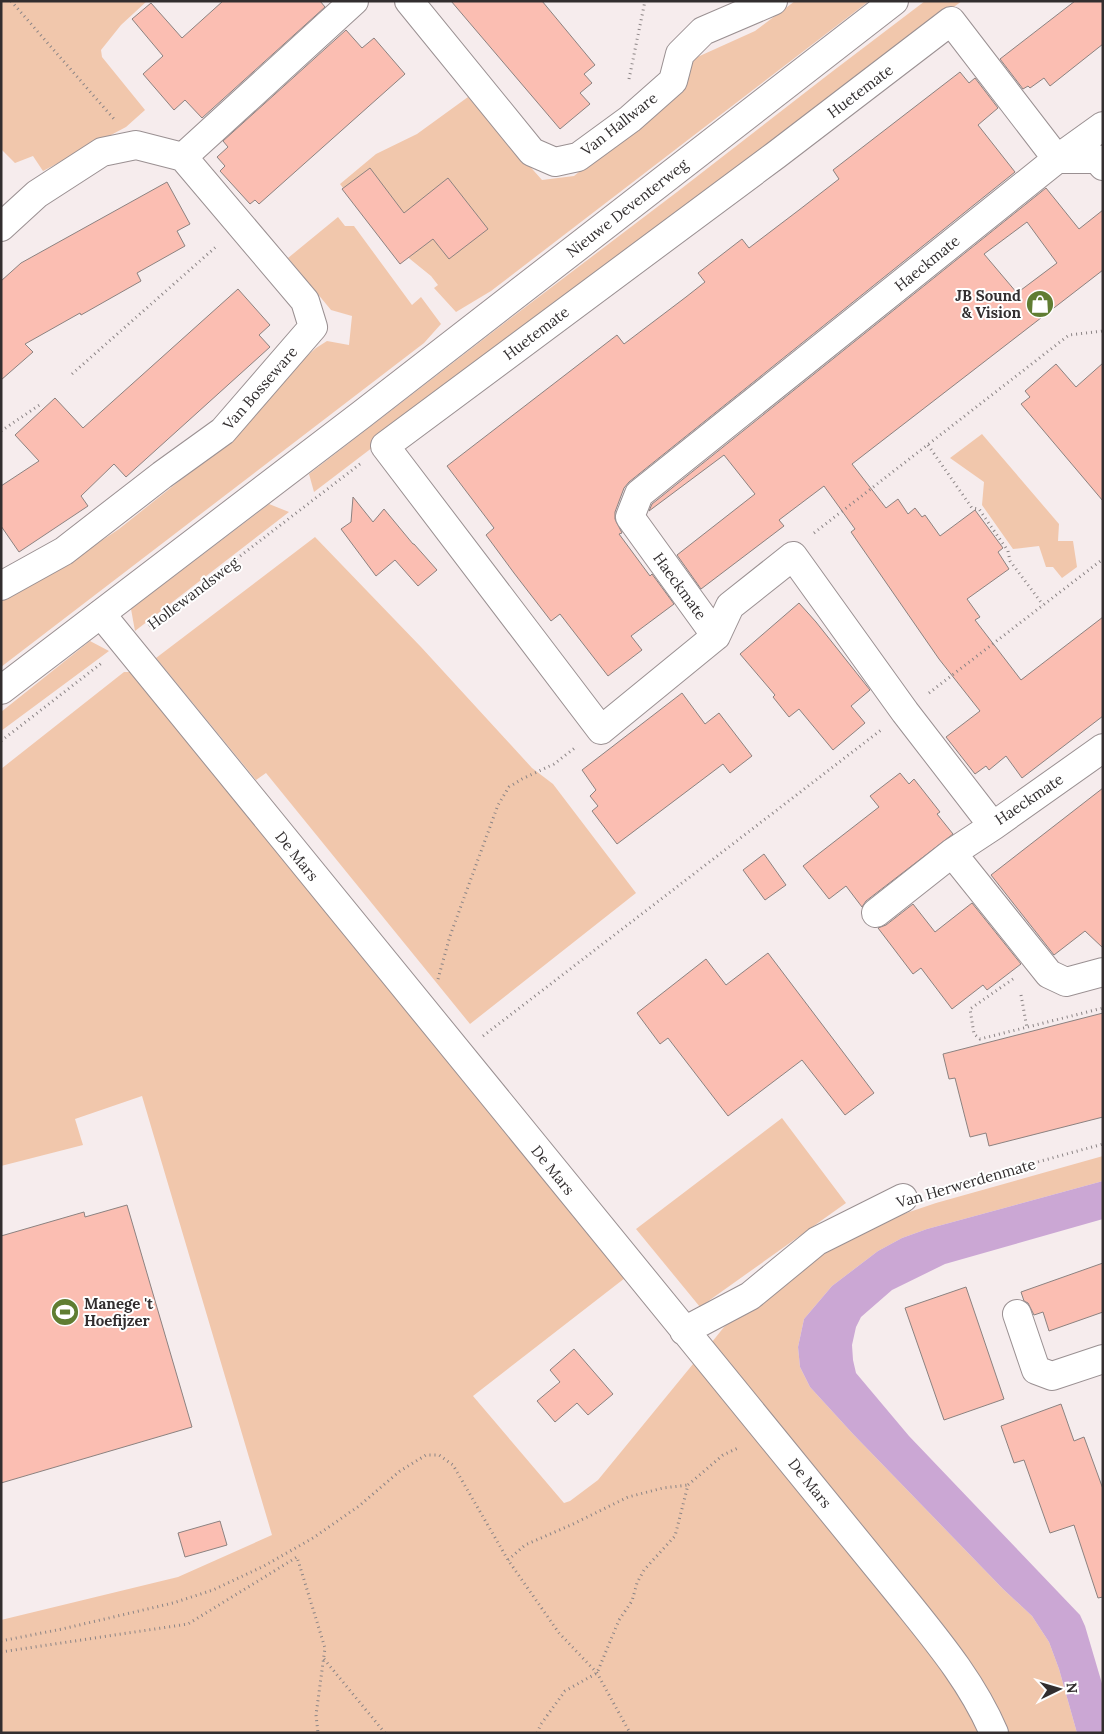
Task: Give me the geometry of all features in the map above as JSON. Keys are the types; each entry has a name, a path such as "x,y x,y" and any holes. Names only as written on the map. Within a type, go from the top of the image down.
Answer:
{"street":[{"path":"1,227 37,194 102,152 136,145 183,156 354,1"},
{"name":"Van Hallware","path":"409,1 532,152 555,162 578,157 630,119 673,81 680,54 703,31 773,1"},
{"name":"Nieuwe Deventerweg","path":"102,614 894,1"},
{"name":"Huetemate","path":"385,446 768,161 951,21 1057,159"},
{"name":"Haeckmate","path":"1103,126 1057,159 639,494 630,518 716,636 730,606 793,556 905,712 993,826 1103,748"},
{"name":"Van Bosseware","path":"1,586 64,551 162,475 223,431 313,327 305,301 183,156"},
{"path":"1057,159 1097,159 1103,166"},
{"path":"385,446 602,730 716,636"},
{"path":"1,690 102,614"},
{"name":"De Mars","path":"102,614 125,645 684,1331 770,1433 956,1664 994,1733"},
{"path":"876,913 952,853 993,826"},
{"path":"952,853 1049,974 1066,982 1103,972"},
{"name":"Van Herwerdenmate","path":"684,1331 750,1296 818,1242 902,1198"},
{"path":"1017,1314 1036,1370 1052,1376 1103,1359"}],"path":[{"path":"11,1 136,145"},
{"path":"643,107 629,80 645,1"},
{"path":"72,374 241,225"},
{"path":"793,556 797,546 1069,336 1103,331"},
{"path":"1,431 41,404"},
{"path":"928,445 972,508 979,509 1008,551 1010,561 1042,605"},
{"name":"Hollewandsweg","path":"1,741 385,446"},
{"path":"459,1055 1103,559"},
{"path":"426,1015 450,936 498,805 510,787 522,779 554,764 600,728"},
{"path":"1018,976 970,1009 974,1034 980,1039 1103,1008"},
{"path":"1027,1028 1021,995 1056,977"},
{"name":"Van Herwerdenmate","path":"902,1198 1103,1144"},
{"path":"508,1560 525,1545 571,1525 628,1496 663,1488 688,1485 723,1455 770,1433"},
{"path":"1,1641 99,1621 173,1603 213,1590 264,1566 313,1538 359,1506 400,1471 426,1455 439,1455 453,1465 508,1560 559,1633 597,1673 630,1733"},
{"path":"537,1733 540,1724 565,1691 597,1673 619,1620 632,1601 637,1583 644,1570 675,1536 688,1485"},
{"path":"1,1652 188,1624 297,1557 325,1648 316,1715 318,1733"},
{"path":"324,1659 385,1733"}],"shaded area":[{"path":"1,1 147,1 121,25 101,50 102,57 145,110 126,127 43,171 33,156 15,163 1,149"},
{"path":"795,1 869,1 491,291 456,312 434,288 438,285 431,276 373,229 340,184 376,154 417,134 468,97 542,180 574,176 682,88 693,59 755,31"},
{"path":"925,1 962,1 889,54 314,492 309,474"},
{"path":"338,217 345,226 354,226 412,305 421,297 441,324 424,343 1,667 1,598 80,555 119,529 232,439 286,375 316,348 327,341 349,345 352,316 331,310 288,258"},
{"path":"982,434 1059,524 1058,541 1073,541 1077,567 1062,578 1053,567 1046,567 1039,546 1013,549 982,505 984,482 950,458"},
{"path":"269,504 289,512 135,631 131,609"},
{"path":"315,537 421,647 532,768 553,784 636,893 470,1024 266,773 256,780 156,658"},
{"path":"90,641 109,651 1,731 1,712"},
{"path":"124,672 130,672 173,721 625,1278 473,1396 564,1503 570,1501 598,1480 699,1359 950,1676 982,1733 1,1733 1,1620 178,1577 272,1535 142,1096 75,1119 83,1145 1,1166 1,769"},
{"path":"782,1118 846,1203 700,1307 636,1229"},
{"path":"1103,1156 1103,1181 927,1229 902,1238 878,1251 832,1286 804,1319 798,1347 800,1367 810,1387 1003,1589 1032,1616 1049,1642 1059,1669 1077,1733 1003,1733 708,1347 724,1327 794,1273 853,1231 936,1203"},
{"path":"1103,1181 1103,1219 945,1264 892,1290 861,1317 856,1327 852,1345 856,1373 909,1436 1080,1615 1103,1687 1103,1733 1077,1733 1059,1669 1049,1642 1032,1616 1003,1589 810,1387 800,1367 798,1347 804,1319 832,1286 878,1251 902,1238 927,1229"}],"building":[{"path":"223,1 320,1 325,7 202,118 185,100 174,110 143,74 163,56 132,19 151,3 182,38"},
{"path":"451,1 542,1 595,65 584,74 592,83 580,93 590,104 560,129"},
{"path":"1075,1 1103,1 1103,44 1050,86 1044,78 1030,88 1028,86 1023,89 1000,59"},
{"path":"346,30 362,48 374,38 405,74 259,204 255,200 250,204 220,171 225,166 217,157 228,147 223,141"},
{"path":"960,72 969,83 975,78 998,108 978,125 1015,172 629,482 624,488 615,512 615,519 622,533 619,534 650,576 652,574 674,604 631,636 642,650 608,676 560,614 551,621 514,573 486,535 494,528 447,466 617,335 624,344 686,297 705,282 698,273 742,239 749,248 799,210 839,179 833,170"},
{"path":"370,168 404,213 448,178 488,229 449,259 433,239 400,264 342,189"},
{"path":"167,182 190,224 177,231 185,246 137,273 141,281 25,344 33,352 1,380 1,281 21,263"},
{"path":"1046,188 1079,229 1103,210 1103,270 852,464 886,508 898,499 908,514 915,508 922,517 925,515 940,536 975,510 1003,548 998,552 1009,569 967,599 980,617 975,620 1021,680 1103,617 1103,716 1022,778 1006,756 989,770 986,766 975,774 946,737 980,711 939,659 851,532 855,529 824,486 779,520 784,526 701,589 677,555 755,494 724,455 649,511 652,504","holes":["1027,222 1057,263 1017,293 984,254"]},
{"path":"238,289 270,325 259,335 270,347 126,477 114,464 81,496 88,506 19,552 1,526 1,486 39,461 15,435 55,398 83,428"},
{"path":"1103,363 1103,501 1021,404 1030,397 1025,391 1056,364 1076,387"},
{"path":"353,497 373,522 384,509 437,570 418,586 395,560 376,576 341,529 351,522"},
{"path":"799,603 870,690 851,706 865,723 833,750 799,709 789,717 773,697 775,695 740,654"},
{"path":"682,693 705,724 719,713 752,756 730,773 723,764 617,844 592,811 598,806 590,796 596,790 582,770"},
{"path":"900,773 909,784 914,779 940,812 937,814 953,834 866,901 862,907 846,886 829,899 803,866 879,807 870,796"},
{"path":"1103,788 1103,948 1085,931 1054,955 991,875"},
{"path":"764,854 786,885 765,900 743,870"},
{"path":"972,903 1021,964 987,990 983,985 952,1009 921,968 913,974 878,928 886,925 913,904 935,932"},
{"path":"768,953 874,1093 845,1115 802,1060 728,1116 668,1038 660,1044 637,1013 706,959 726,985"},
{"path":"1103,1013 1103,1117 989,1146 986,1133 970,1137 955,1078 949,1079 943,1054"},
{"path":"127,1205 192,1427 1,1483 1,1236 84,1212 85,1217"},
{"path":"1103,1263 1103,1312 1049,1331 1043,1312 1034,1315 1028,1303 1024,1301 1021,1292"},
{"path":"966,1287 1004,1399 944,1420 905,1308"},
{"path":"574,1349 613,1394 588,1415 577,1403 555,1422 537,1401 560,1382 550,1370"},
{"path":"1061,1404 1074,1441 1084,1437 1103,1489 1103,1597 1098,1598 1074,1525 1050,1533 1024,1460 1014,1463 1001,1426"},
{"path":"220,1521 227,1545 185,1557 178,1533"}],"place":[{"name":"JB Sound & Vision","path":"1040,304"},
{"name":"Manege 't Hoefijzer","path":"65,1312"}]}
